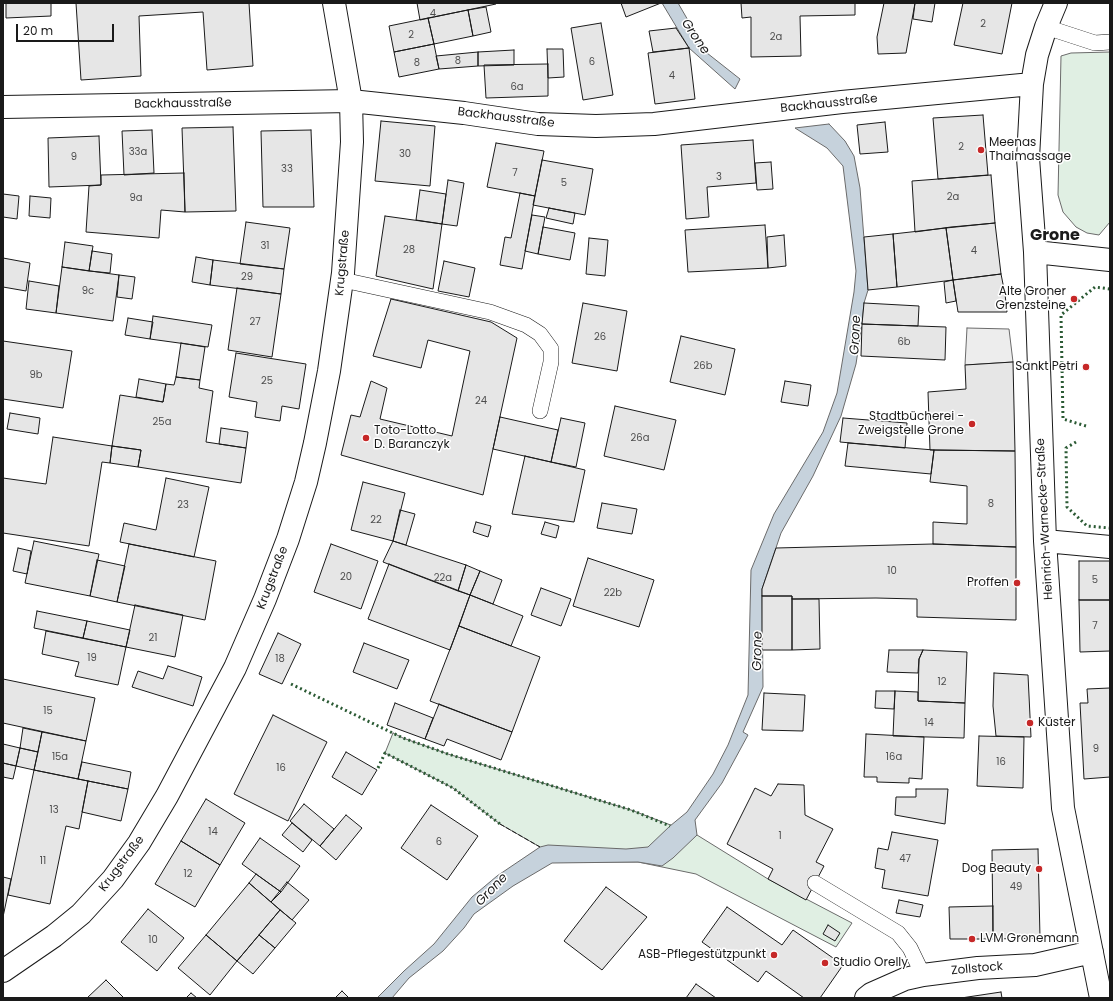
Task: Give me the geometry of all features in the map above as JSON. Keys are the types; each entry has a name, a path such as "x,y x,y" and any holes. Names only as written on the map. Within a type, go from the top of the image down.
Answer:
{"street":[{"name":"Krugstraße","path":"3,971 54,936 82,914 113,879 140,843 167,796 235,668 265,599 288,539 306,482 315,444 329,371 343,280 352,142 351,102 334,3"},
{"name":"Heinrich-Warnecke-Straße","path":"1056,3 1037,55 1032,84 1028,158 1035,252 1045,541 1063,808 1101,998"},
{"name":"Backhausstraße","path":"3,107 351,102 464,113 538,124 596,126 654,124 842,102 1032,84"},
{"path":"1035,252 1110,260"},
{"path":"1045,541 1110,547"},
{"name":"Zollstock","path":"866,998 905,979 923,975 978,968 1034,965 1092,952"}],"lane":[{"path":"1046,27 1095,43 1110,42"},
{"path":"343,280 490,312 526,325 540,334 551,349 551,362 540,411"},
{"path":"815,883 898,933 910,948 923,975"}],"green space":[{"path":"1110,52 1110,222 1099,235 1087,233 1076,227 1063,212 1058,195 1061,56 1071,53"},
{"path":"393,733 448,754 631,810 697,835 768,879 852,923 836,947 696,874 638,862 555,862 540,847 500,824 453,788 385,753"}],"shaded area":[{"path":"967,328 1009,329 1013,362 965,365"}],"water":[{"path":"662,3 678,3 707,53 740,79 735,89 689,48"},
{"path":"829,124 845,141 854,156 860,188 868,290 864,303 856,364 841,416 813,476 781,533 762,589 763,687 743,732 748,735 722,783 695,820 697,835 673,858 662,866 638,862 552,863 513,886 474,914 464,928 443,951 409,978 392,998 377,998 434,944 472,897 497,876 540,847 548,845 626,849 648,847 687,812 713,774 728,745 748,695 751,570 774,514 823,432 837,393 854,292 856,271 843,166 827,148 795,128"}],"building":[{"path":"6,3 51,3 51,16 6,18"},
{"path":"76,3 249,3 253,66 207,70 203,12 139,16 141,76 81,80"},
{"path":"417,3 496,3 496,4 420,20"},
{"path":"621,3 661,3 626,17"},
{"path":"741,3 855,3 855,15 800,16 801,56 751,57 751,17 742,18"},
{"path":"884,3 915,3 906,53 878,54 877,37"},
{"path":"915,3 935,3 932,22 913,19"},
{"path":"963,3 1012,3 1002,54 954,45"},
{"path":"486,7 491,32 473,36 468,10"},
{"path":"468,10 473,36 434,44 428,18"},
{"path":"428,18 434,44 394,52 389,26"},
{"path":"601,23 613,95 583,100 571,28"},
{"path":"676,28 689,48 653,52 649,31"},
{"path":"434,44 439,69 399,77 394,52"},
{"path":"689,48 695,99 655,104 648,53"},
{"path":"547,49 563,49 564,77 548,78"},
{"path":"514,50 514,65 478,66 478,52"},
{"path":"478,52 478,66 439,69 436,56"},
{"path":"548,64 548,96 486,98 484,65"},
{"path":"983,115 988,175 938,179 933,118"},
{"path":"381,121 435,126 430,186 375,181"},
{"path":"885,122 888,152 860,154 857,125"},
{"path":"233,127 236,211 185,212 182,128"},
{"path":"152,130 154,173 124,175 122,131"},
{"path":"311,130 314,207 263,207 261,131"},
{"path":"99,136 101,185 49,187 48,138"},
{"path":"753,140 756,183 707,187 709,217 686,219 681,145"},
{"path":"496,143 544,151 535,196 487,187"},
{"path":"542,160 593,169 585,215 533,205"},
{"path":"771,162 773,189 757,190 755,163"},
{"path":"184,173 185,212 161,210 159,238 86,232 89,186 101,185 101,175"},
{"path":"991,175 995,223 915,232 912,181"},
{"path":"448,180 464,183 457,226 442,224"},
{"path":"420,190 446,194 442,224 416,220"},
{"path":"520,193 535,196 522,269 500,265 505,237 511,238"},
{"path":"3,194 19,196 17,219 3,217"},
{"path":"30,196 51,198 50,218 29,216"},
{"path":"549,208 575,213 573,224 546,218"},
{"path":"532,215 545,217 538,254 525,251"},
{"path":"385,216 442,224 433,289 376,276"},
{"path":"246,222 290,228 284,269 240,264"},
{"path":"995,223 1001,274 953,280 946,228"},
{"path":"765,225 768,268 688,272 685,230"},
{"path":"543,227 575,233 570,260 538,254"},
{"path":"946,228 953,280 897,287 893,234"},
{"path":"893,234 897,287 868,290 864,237"},
{"path":"784,235 786,266 768,268 767,237"},
{"path":"589,238 608,240 605,276 586,274"},
{"path":"65,242 93,246 89,271 62,267"},
{"path":"92,251 112,254 110,273 89,271"},
{"path":"196,257 213,260 210,285 192,282"},
{"path":"3,258 30,263 26,291 3,287"},
{"path":"213,260 284,269 281,294 210,285"},
{"path":"444,261 475,268 469,297 438,291"},
{"path":"62,267 119,275 113,321 56,313"},
{"path":"1001,274 1007,312 958,312 953,280"},
{"path":"119,275 135,277 132,299 117,297"},
{"path":"953,280 956,301 946,303 944,282"},
{"path":"29,281 59,286 56,313 26,309"},
{"path":"237,288 281,294 272,357 228,350"},
{"path":"391,299 491,322 517,338 483,495 341,455 351,415 360,417 371,381 387,388 380,419 452,436 470,351 428,340 421,368 373,356"},
{"path":"583,303 627,311 617,371 572,363"},
{"path":"864,303 919,306 918,326 862,324"},
{"path":"153,316 212,325 208,347 150,339"},
{"path":"128,318 153,322 150,339 125,335"},
{"path":"862,324 946,327 945,360 861,356"},
{"path":"681,336 735,349 725,395 670,382"},
{"path":"3,341 72,351 63,408 3,399"},
{"path":"181,343 205,347 200,380 176,377"},
{"path":"236,353 306,364 299,409 282,406 280,421 255,417 257,402 229,397"},
{"name":"Stadtbücherei - Zweigstelle Grone","path":"1013,362 1015,451 930,450 928,392 966,389 965,365"},
{"path":"176,377 200,380 199,388 213,391 206,442 246,448 241,483 138,467 141,450 112,446 120,395 163,402 166,384 174,385"},
{"path":"139,379 166,384 163,402 136,397"},
{"path":"785,381 811,385 808,406 781,402"},
{"path":"615,406 676,420 664,470 604,456"},
{"path":"10,413 40,418 38,434 7,429"},
{"path":"500,417 558,430 551,462 493,449"},
{"path":"561,418 585,423 576,467 551,462"},
{"path":"843,418 907,423 905,448 840,442"},
{"path":"221,428 248,432 246,448 219,444"},
{"path":"53,437 112,446 110,463 102,462 89,546 3,533 3,478 46,484"},
{"path":"848,443 934,450 931,474 845,466"},
{"path":"112,446 141,450 138,467 110,463"},
{"path":"934,450 1015,451 1016,547 933,544 933,522 967,524 967,486 930,482"},
{"path":"525,456 585,470 574,522 512,514"},
{"path":"166,478 209,487 194,557 120,542 124,523 156,530"},
{"path":"363,482 405,493 393,541 351,530"},
{"path":"602,503 637,509 632,534 597,528"},
{"path":"400,510 415,514 406,545 393,541"},
{"path":"476,522 491,526 488,537 473,532"},
{"path":"545,522 559,526 556,538 541,534"},
{"path":"34,541 99,554 90,596 25,583"},
{"path":"393,541 466,565 458,591 383,562"},
{"path":"129,544 216,561 205,620 117,602"},
{"path":"331,544 378,561 361,609 314,592"},
{"path":"933,544 1016,547 1016,620 917,617 917,599 792,599 792,596 762,596 762,589 776,548"},
{"path":"18,548 31,551 27,574 13,571"},
{"path":"588,558 654,580 639,627 573,606"},
{"path":"97,560 125,566 117,602 90,596"},
{"path":"1079,561 1110,561 1110,600 1079,600"},
{"path":"389,564 470,595 450,650 368,619"},
{"path":"466,565 480,571 470,595 458,591"},
{"path":"480,571 502,580 493,604 470,595"},
{"path":"541,588 571,599 561,626 531,615"},
{"path":"470,595 523,616 511,646 459,626"},
{"path":"762,596 792,596 792,650 762,650"},
{"path":"792,599 819,599 820,649 792,650"},
{"path":"1079,600 1110,600 1110,651 1080,652"},
{"path":"135,605 183,615 175,657 126,647"},
{"path":"37,611 87,621 83,638 34,628"},
{"path":"87,621 130,630 126,647 83,638"},
{"path":"459,626 540,657 512,732 430,701"},
{"path":"46,631 126,647 118,685 75,676 79,662 42,654"},
{"path":"278,633 301,644 282,684 259,674"},
{"path":"364,643 409,660 397,689 353,672"},
{"path":"889,650 923,650 919,659 918,673 887,672"},
{"path":"923,650 967,652 965,703 918,701 919,659"},
{"path":"168,666 202,677 193,706 132,687 138,671 163,679"},
{"path":"994,673 1028,675 1031,737 996,736 993,706"},
{"path":"3,679 95,698 86,741 3,723"},
{"path":"1110,688 1110,777 1084,779 1080,703 1088,703 1087,689"},
{"path":"876,691 895,691 894,709 875,708"},
{"path":"895,691 918,692 918,701 965,703 964,738 893,736"},
{"path":"764,693 805,695 803,731 762,730"},
{"path":"395,703 433,718 425,739 387,725"},
{"path":"439,704 512,732 501,760 447,739 444,746 425,739"},
{"path":"273,715 327,742 288,821 234,794"},
{"path":"23,728 42,732 38,752 20,748"},
{"path":"42,732 86,741 78,779 34,770"},
{"path":"866,734 924,737 922,779 909,778 909,783 877,782 877,777 864,777"},
{"path":"979,736 1024,737 1023,788 977,786"},
{"path":"3,744 20,748 16,766 3,763"},
{"path":"20,748 38,752 34,770 16,766"},
{"path":"346,752 377,770 362,795 332,777"},
{"path":"82,762 131,772 128,789 78,779"},
{"path":"3,763 16,766 13,779 3,777"},
{"path":"34,770 88,781 79,829 66,826 50,904 8,895"},
{"path":"88,781 128,789 121,821 82,812"},
{"path":"778,784 804,785 805,815 833,829 816,862 824,866 806,900 768,879 773,869 727,844 755,788 771,796"},
{"path":"916,789 948,789 945,824 895,815 896,797 916,797"},
{"path":"206,799 245,823 220,865 181,841"},
{"path":"304,804 334,829 320,846 290,821"},
{"path":"431,805 478,836 447,880 401,848"},
{"path":"346,815 362,828 336,860 320,846"},
{"path":"292,823 312,840 303,852 282,835"},
{"path":"892,832 938,840 928,896 882,888 885,870 875,868 878,848 888,850"},
{"path":"260,838 300,866 281,892 242,864"},
{"path":"181,841 220,865 195,907 155,884"},
{"path":"1038,849 1040,938 993,939 992,850"},
{"path":"256,874 281,892 271,902 249,883"},
{"path":"3,877 11,879 3,917"},
{"path":"287,882 309,900 292,920 271,902"},
{"path":"249,883 280,910 237,961 206,935"},
{"path":"606,887 647,917 602,970 564,941"},
{"path":"899,900 923,905 920,917 896,913"},
{"path":"993,906 993,939 950,939 949,907"},
{"name":"ASB-Pflegestützpunkt","path":"727,907 782,945 793,930 843,965 820,998 804,998 766,971 758,982 702,942"},
{"path":"148,909 184,938 157,971 121,942"},
{"path":"280,910 296,923 275,948 259,935"},
{"path":"828,925 840,933 835,941 823,934"},
{"path":"206,935 237,961 210,995 178,968"},
{"path":"259,935 275,948 253,974 237,961"},
{"path":"106,980 124,998 87,998"},
{"path":"696,984 716,998 686,998"},
{"path":"342,991 349,998 335,998"},
{"path":"1001,992 1002,998 961,998"},
{"path":"191,993 197,998 186,998"}],"hedge":[{"path":"1086,426 1063,419 1061,315 1095,287 1110,289"},
{"path":"1076,442 1066,448 1067,507 1087,526 1110,528"},
{"path":"291,684 403,738 448,754 631,810 670,826"},
{"path":"378,768 385,753 453,788 500,824"}],"fence":[{"path":"500,824 540,847"}],"place":[{"name":"Meenas Thaimassage","path":"981,150"},
{"name":"Alte Groner Grenzsteine","path":"1074,299"},
{"name":"Sankt Petri","path":"1086,367"},
{"name":"Stadtbücherei - Zweigstelle Grone","path":"972,424"},
{"name":"Toto-Lotto D. Baranczyk","path":"366,438"},
{"name":"Proffen","path":"1017,583"},
{"name":"Küster","path":"1030,723"},
{"name":"Dog Beauty","path":"1039,869"},
{"name":"LVM Gronemann","path":"972,939"},
{"name":"ASB-Pflegestützpunkt","path":"774,955"},
{"name":"Studio Orelly","path":"825,963"}],"district":[{"name":"Grone","path":"1055,236"}]}
